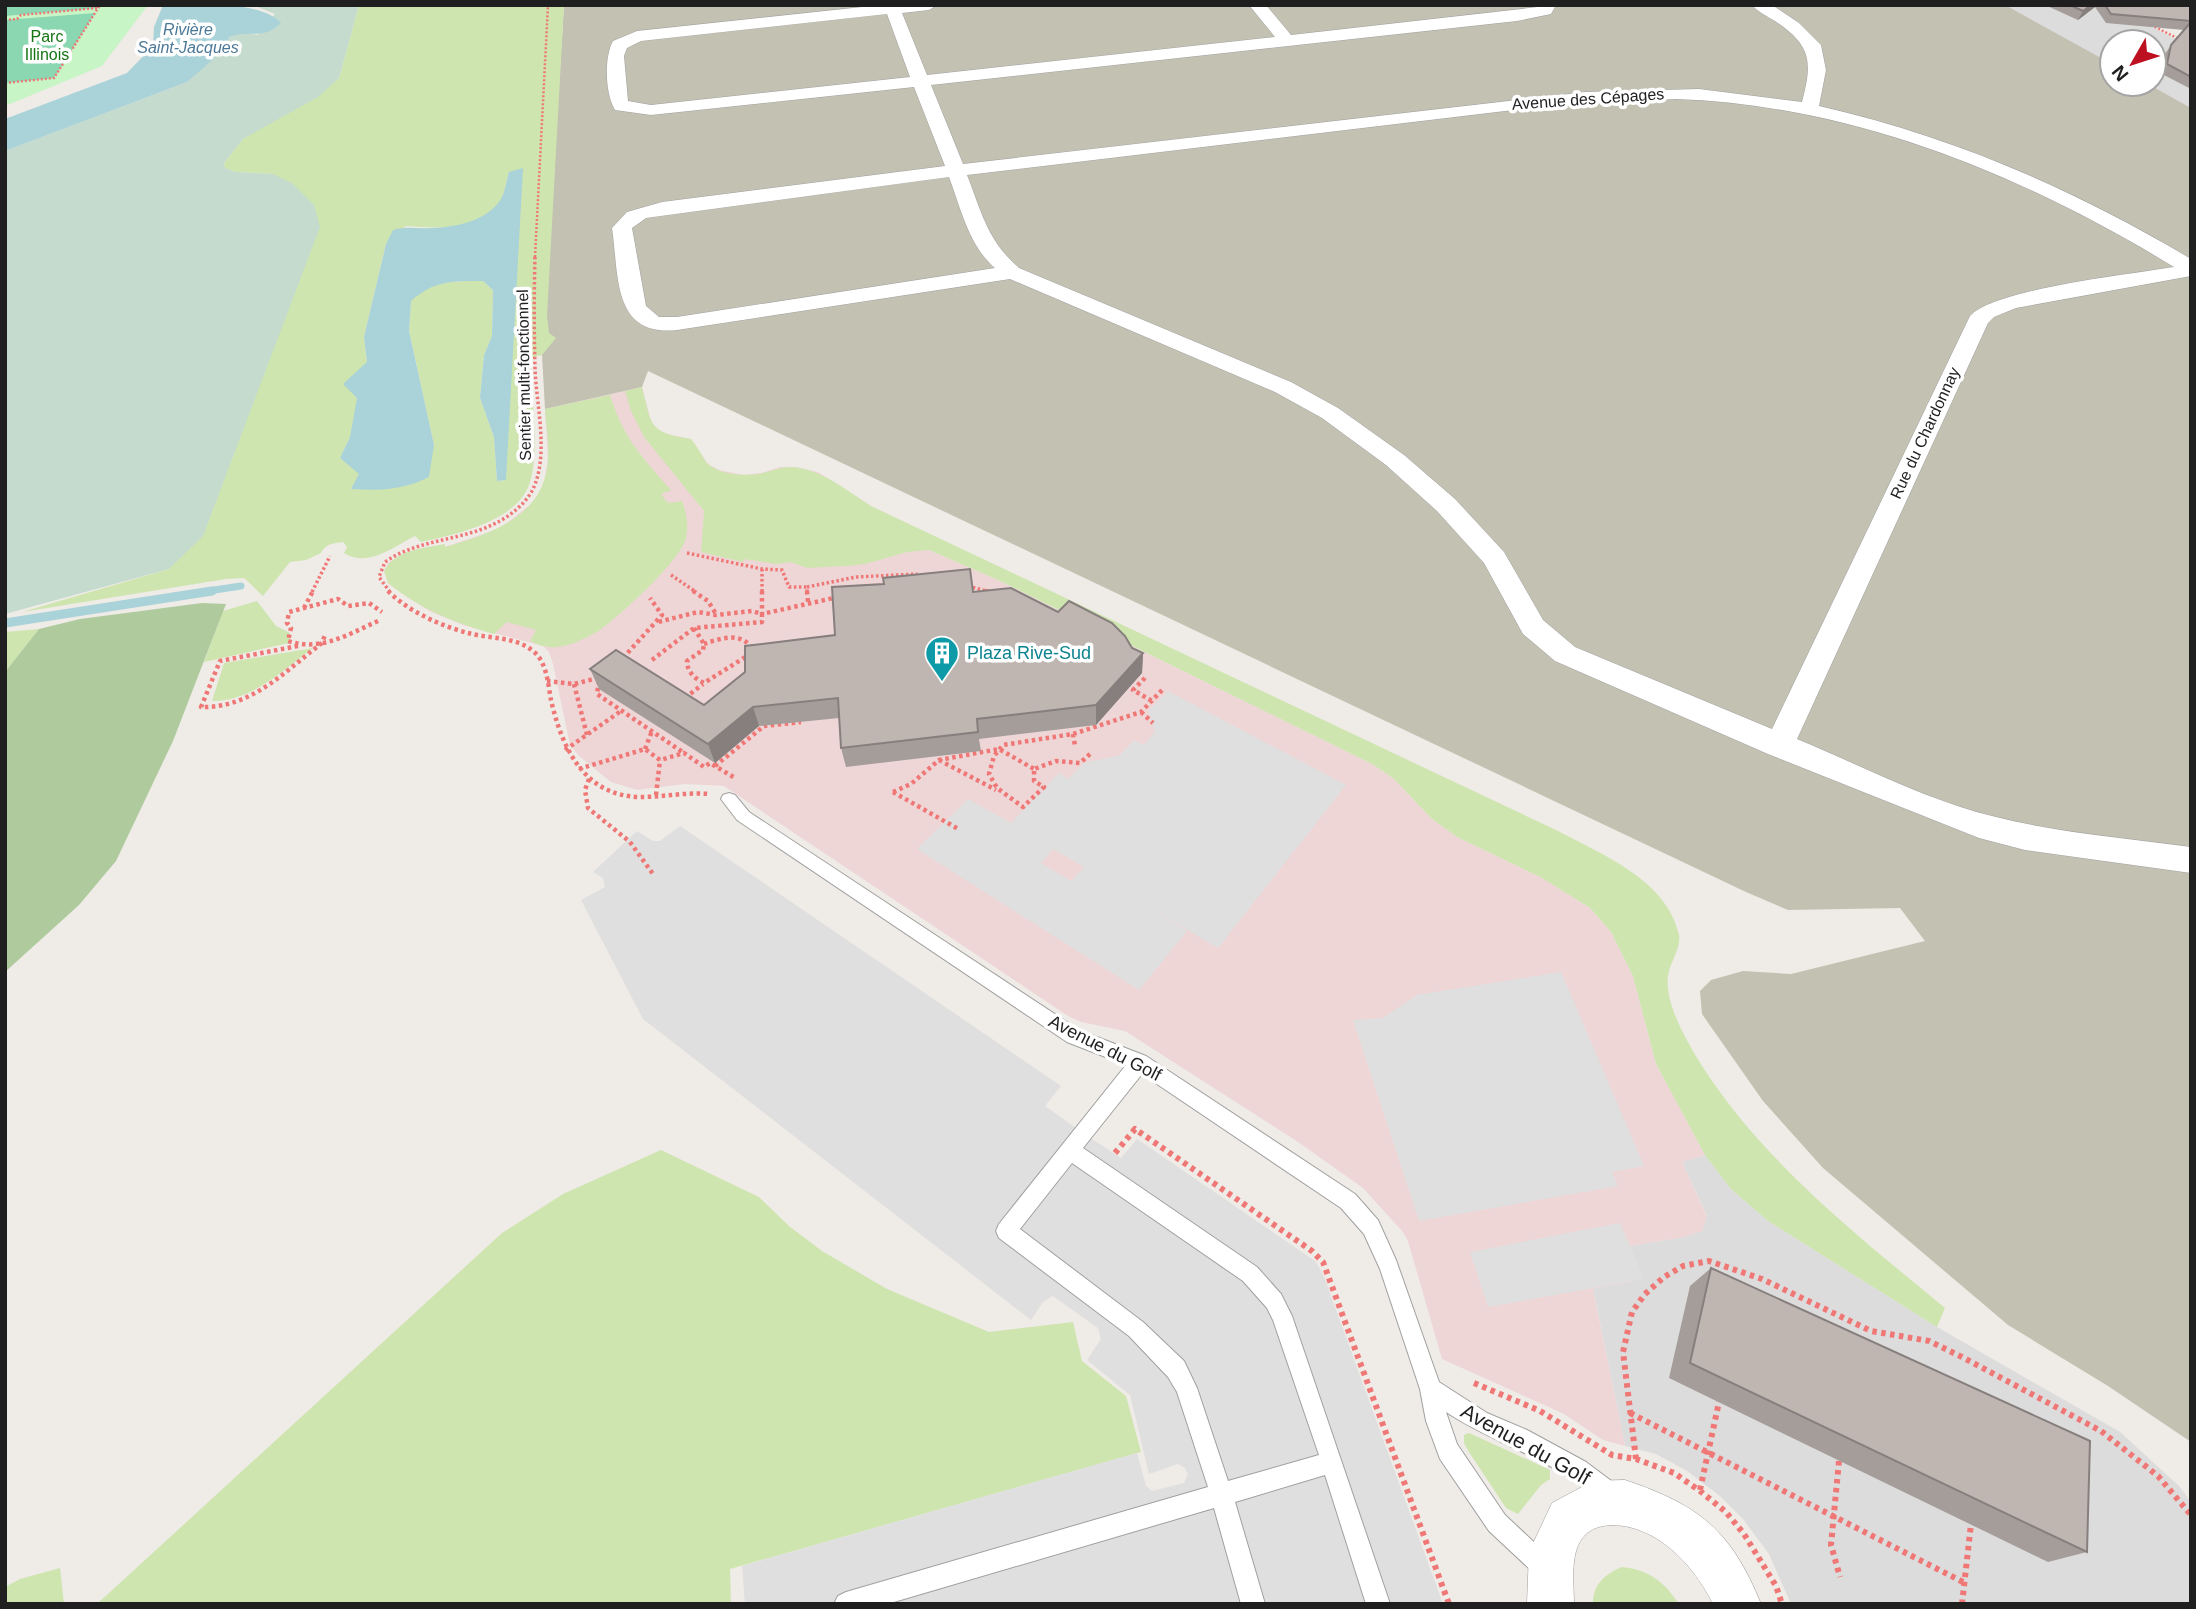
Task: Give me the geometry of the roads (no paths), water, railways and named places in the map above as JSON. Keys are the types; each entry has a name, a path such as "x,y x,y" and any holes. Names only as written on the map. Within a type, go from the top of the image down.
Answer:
{"street":[{"path":"929,5 637,36 619,45 616,56 619,101 621,106 651,110 1517,16 1545,11 1548,5"},
{"path":"1257,5 1287,41"},
{"path":"1760,5 1795,27 1813,43 1819,58 1818,76 1809,109"},
{"path":"891,7 954,171 992,255 1012,272 1283,387 1330,413 1395,460 1455,514 1495,558 1533,627 1546,641 1565,654 1779,746 1990,829 2025,837 2191,860"},
{"name":"Avenue des Cépages","path":"1012,272 695,321 649,323 639,316 635,306 622,228 628,219 639,213 954,171 1599,96 1689,94 1745,98 1809,109 1929,143 1983,163 2108,220 2191,269"},
{"name":"Rue du Chardonnay","path":"1779,746 1978,321 1986,312 2011,302 2191,269"},
{"name":"Avenue du Golf","path":"1548,1593 1556,1539 1568,1519 1594,1501 1619,1501 1665,1516 1690,1534 1717,1564 1738,1604"}],"lane":[{"name":"Avenue du Golf","path":"730,799 743,816 1073,1036 1140,1062 1348,1201 1371,1227 1389,1267 1431,1389 1437,1421 1448,1451 1548,1593"},
{"path":"1140,1062 1006,1231 1136,1329 1176,1369 1186,1388 1222,1496 1253,1604"},
{"path":"1070,1150 1250,1274 1263,1287 1282,1316 1378,1604"},
{"name":"Avenue du Golf","path":"1431,1389 1479,1421 1519,1438 1577,1470 1619,1501"},
{"path":"846,1604 1332,1462"}],"water":[{"name":"Rivière Saint-Jacques","path":"163,5 243,7 259,10 281,23 268,32 229,37 226,48 187,82 5,151 5,119 127,73 153,46 154,27"},
{"path":"523,168 506,480 497,481 494,437 480,398 484,355 492,336 493,290 483,281 462,281 436,285 411,301 409,331 434,445 429,477 391,489 351,489 359,474 340,458 350,437 357,398 343,384 367,362 364,337 386,244 393,230 450,226 477,219 500,200 509,172"}],"waterway":[{"path":"201,592 241,586"},
{"path":"5,623 212,591"}],"place":[{"name":"Plaza Rive-Sud","path":"942,683"}],"park label":[{"name":"Parc Illinois","path":"47,45"}]}
